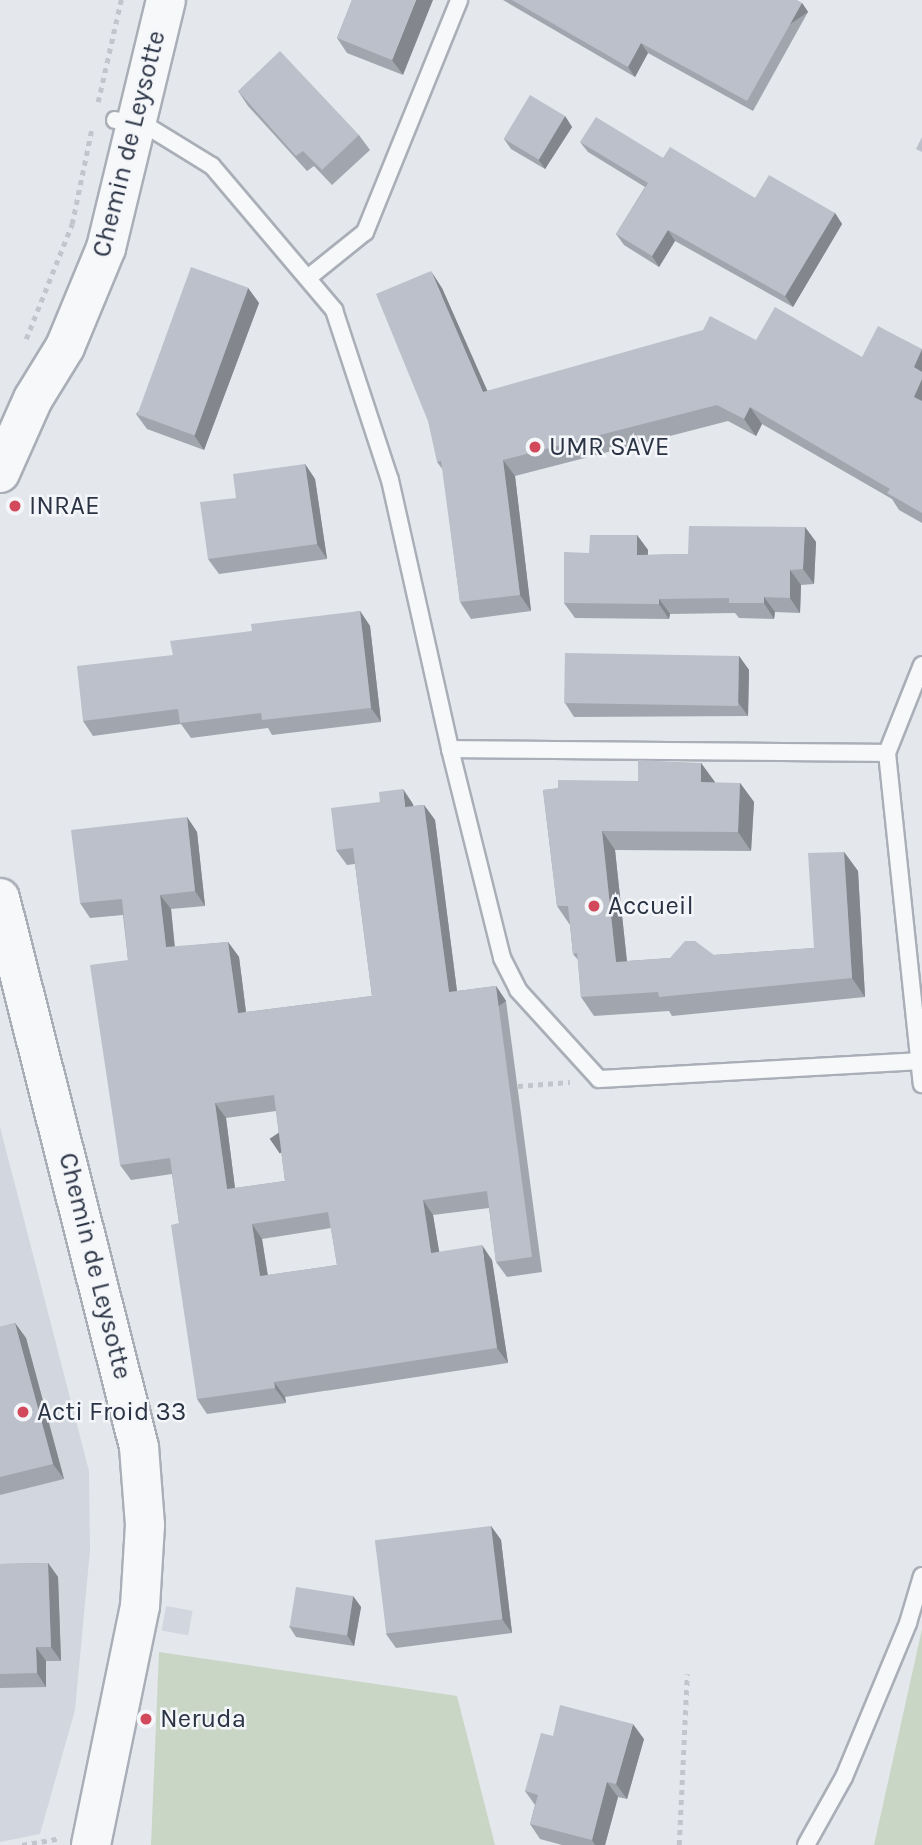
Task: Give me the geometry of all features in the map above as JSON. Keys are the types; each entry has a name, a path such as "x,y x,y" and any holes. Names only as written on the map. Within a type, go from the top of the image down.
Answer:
{"street":[{"name":"Chemin de Leysotte","path":"126,121 141,0"},
{"name":"Chemin de Leysotte","path":"0,473 33,399 47,338 88,240 166,0"},
{"name":"Chemin de Leysotte","path":"0,898 139,1447 145,1525 140,1606 65,1840"}],"lane":[{"path":"309,277 365,232 459,0"},
{"path":"126,121 212,166 309,277 334,310 390,480 450,749 502,958 518,990 599,1079 917,1060"},
{"path":"922,665 887,753 917,1060 922,1084"},
{"path":"450,749 887,753"},
{"path":"806,1845 844,1776 908,1623 922,1576"}],"path":[{"path":"21,350 72,223 121,0"},
{"path":"518,1086 599,1079"},
{"path":"679,1845 687,1674"},
{"path":"22,1845 65,1840"}],"shaded area":[{"path":"0,1127 89,1471 90,1550 75,1710 40,1834 0,1842"},
{"path":"166,1606 193,1611 188,1635 162,1631"}],"green space":[{"path":"922,1629 922,1845 874,1845"},
{"path":"159,1652 457,1696 495,1845 151,1845"}],"building":[{"path":"352,0 416,0 392,60 337,38"},
{"path":"512,0 796,0 802,3 747,101 641,43 628,67"},
{"path":"280,51 359,135 322,170 303,151 296,156 238,91"},
{"path":"530,95 565,116 539,160 504,139"},
{"path":"596,117 663,158 670,147 755,198 769,175 835,213 785,296 668,230 652,256 616,234 648,183 580,142"},
{"path":"922,137 922,152 916,149"},
{"path":"191,267 248,288 195,435 137,415"},
{"path":"431,271 483,392 703,330 710,316 756,340 775,307 862,357 878,326 922,349 914,367 922,372 922,379 914,397 922,401 922,513 887,493 890,489 750,407 744,419 717,405 503,460 520,595 460,602 441,461 437,462 428,421 376,294"},
{"path":"305,464 317,544 208,559 200,502 236,498 233,474"},
{"path":"689,526 805,527 803,569 790,570 790,598 764,597 764,603 729,603 729,598 659,599 659,604 564,603 564,552 589,553 590,535 637,535 637,555 688,554"},
{"path":"360,611 371,708 262,720 261,713 180,723 178,709 83,721 77,666 173,655 170,641 252,631 251,624"},
{"path":"565,653 739,656 738,706 564,703"},
{"name":"Accueil","path":"638,760 701,763 701,782 740,783 738,832 602,831 616,962 670,958 685,941 695,941 714,955 814,948 808,853 844,852 852,978 659,997 658,992 581,997 577,953 573,954 568,906 557,906 543,790 558,788 558,780 638,781"},
{"path":"403,789 405,807 424,805 449,992 496,986 532,1257 496,1262 487,1191 423,1200 431,1253 482,1245 497,1348 274,1382 275,1388 197,1399 171,1225 179,1223 170,1158 120,1165 90,965 128,960 122,899 80,903 71,830 187,817 195,891 160,895 166,947 228,942 238,1013 372,996 353,848 336,850 331,808 380,802 379,792","holes":["274,1095 285,1181 227,1189 215,1103","328,1212 337,1265 260,1276 252,1224"]},
{"name":"Acti Froid 33","path":"15,1323 53,1464 0,1477 0,1327"},
{"path":"491,1526 502,1619 386,1634 375,1540"},
{"path":"48,1563 51,1647 36,1647 37,1673 0,1674 0,1564"},
{"path":"296,1587 353,1596 347,1636 290,1627"},
{"path":"560,1705 633,1724 616,1784 607,1782 592,1840 530,1824 538,1795 525,1791 541,1733 553,1736"}],"place":[{"name":"UMR SAVE","path":"535,447"},
{"name":"INRAE","path":"15,506"},
{"name":"Accueil","path":"594,906"},
{"name":"Acti Froid 33","path":"23,1412"},
{"name":"Neruda","path":"146,1719"}]}
